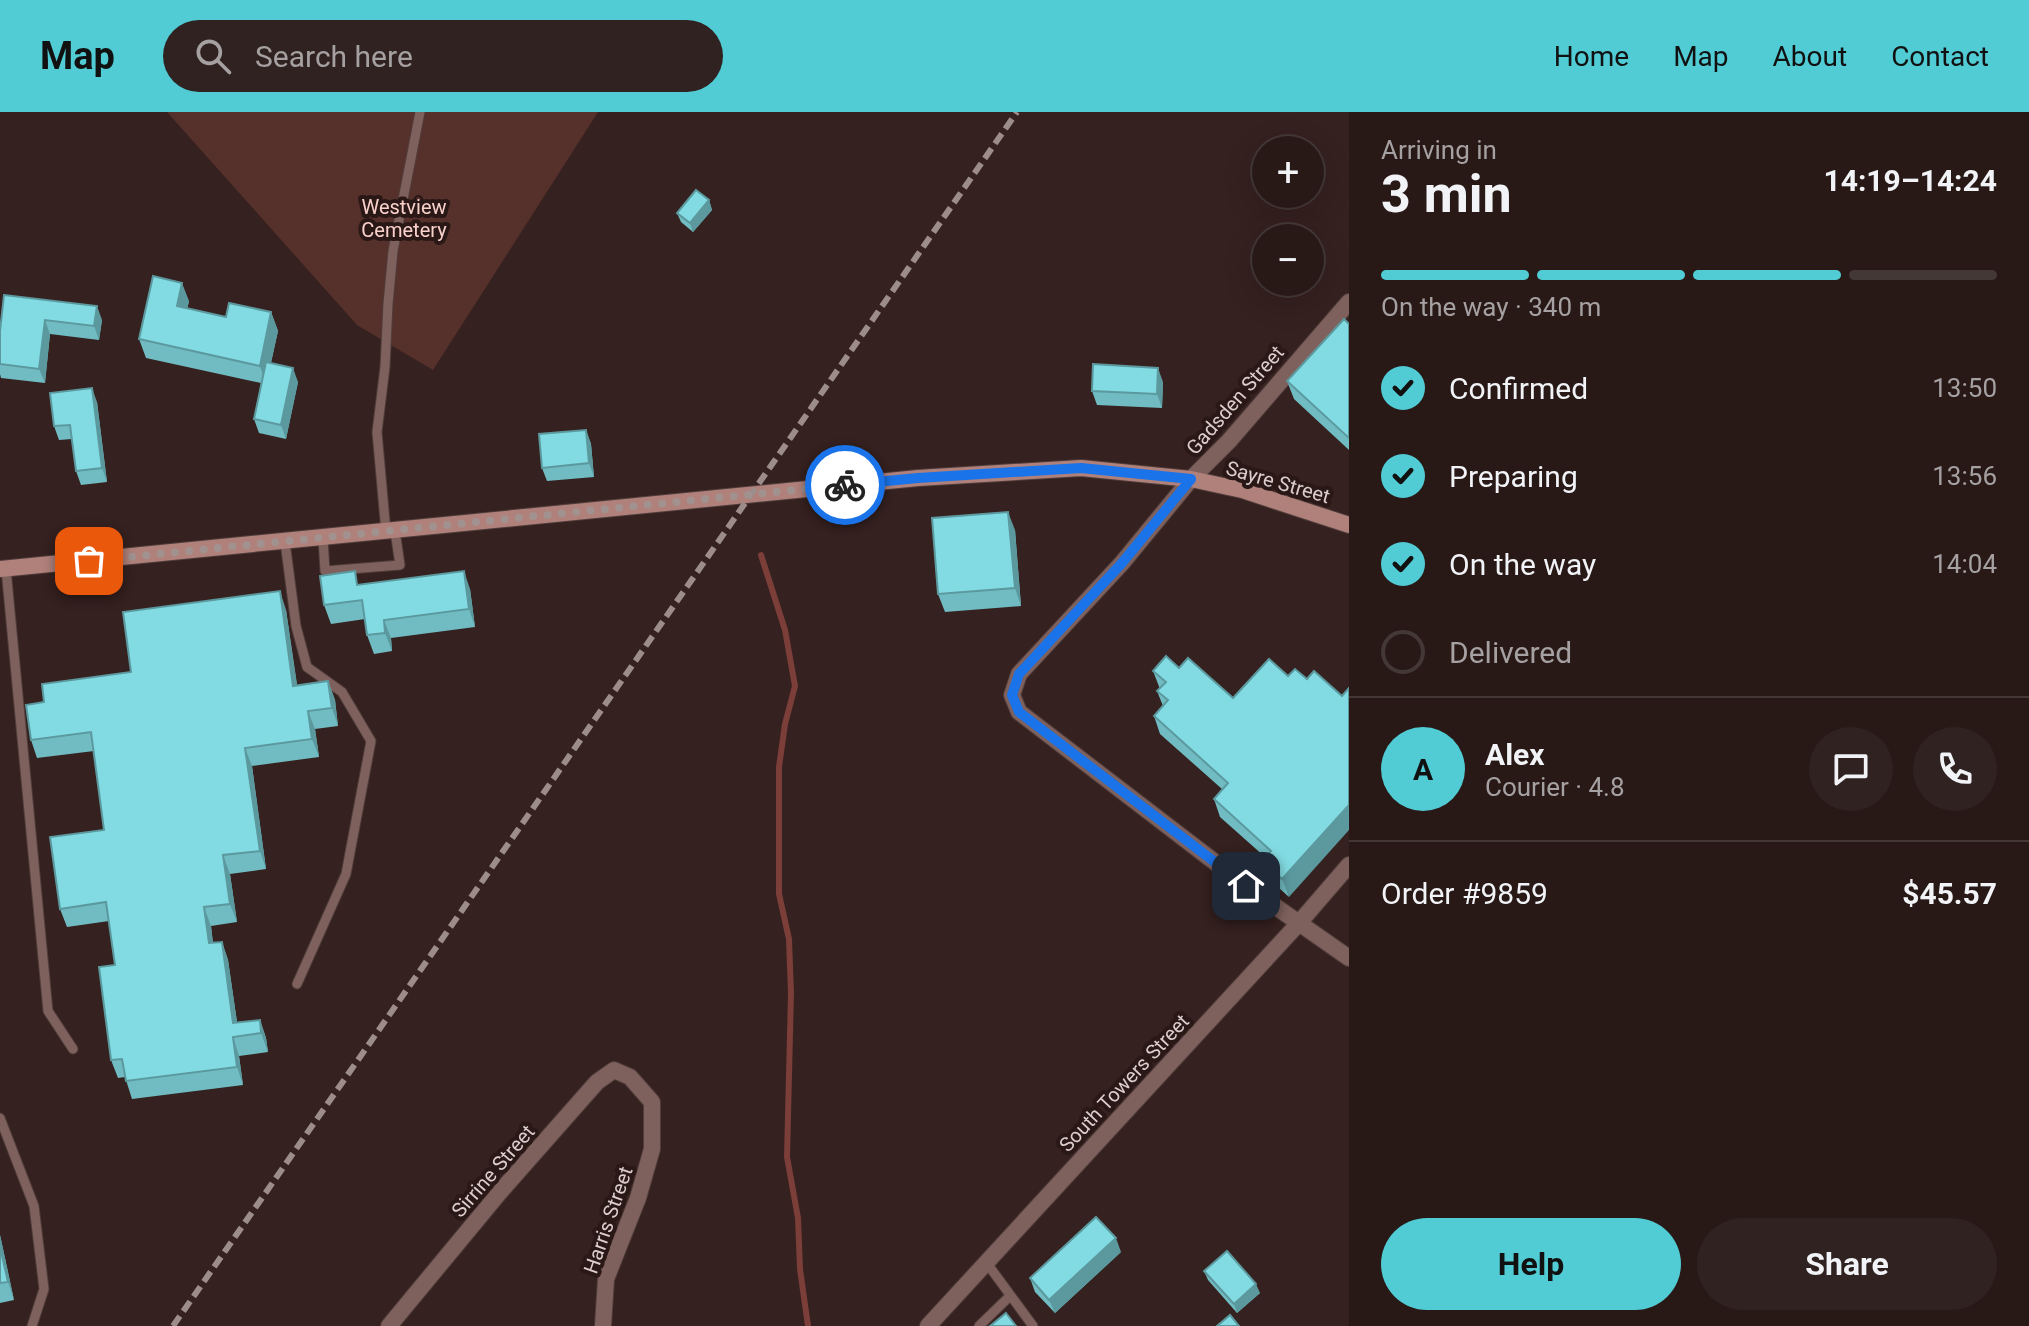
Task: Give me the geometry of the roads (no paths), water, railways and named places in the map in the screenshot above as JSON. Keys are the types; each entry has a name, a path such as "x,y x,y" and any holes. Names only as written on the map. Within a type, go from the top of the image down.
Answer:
{"main road":[{"name":"Sayre Street","path":"3,569 933,477 1081,468 1191,479 1242,490 1349,525"}],"street":[{"name":"Gadsden Street","path":"1299,923 1019,712 1012,695 1019,674 1122,563 1191,479 1229,441 1349,302"},
{"name":"South Towers Street","path":"928,1326 1349,865"},
{"path":"1299,923 1349,958"},
{"name":"Sirrine Street","path":"389,1326 500,1192 597,1082 614,1070 630,1077 637,1085"},
{"name":"Harris Street","path":"603,1326 606,1279 638,1198 652,1149 652,1102 637,1085"}],"lane":[{"path":"323,538 325,571 400,565 390,532 377,432 393,251 420,112"},
{"path":"285,542 296,626 307,667 342,692 371,741 346,874 297,984"},
{"path":"3,569 48,1011 73,1049"},
{"path":"0,1118 34,1206 44,1289 32,1326"},
{"path":"986,1262 1033,1326"},
{"path":"979,1326 1010,1296"}],"waterway":[{"path":"761,555 785,630 795,686 785,724 779,767 779,894 789,939 791,993 787,1157 798,1218 800,1269 808,1326"}],"railway":[{"path":"173,1326 1017,112"}],"park label":[{"name":"Westview Cemetery","path":"404,218"}]}
